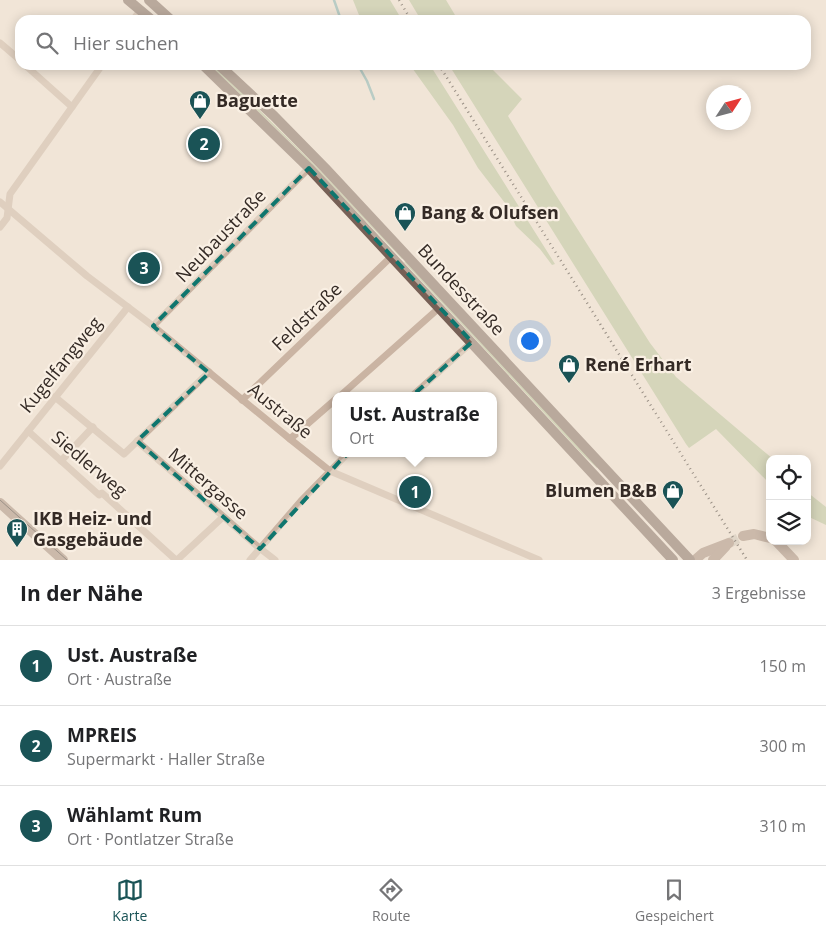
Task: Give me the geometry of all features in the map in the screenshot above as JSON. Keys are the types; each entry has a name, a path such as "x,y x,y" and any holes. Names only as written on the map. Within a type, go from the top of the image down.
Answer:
{"main road":[{"path":"128,0 145,15"},
{"path":"149,0 166,15"},
{"name":"Bundesstraße","path":"208,70 309,168 673,560"},
{"name":"Bundesstraße","path":"224,70 268,110 325,168 690,560"}],"street":[{"path":"137,15 140,11"},
{"path":"0,42 15,56"},
{"path":"31,70 72,107"},
{"path":"0,228 7,218 10,194 98,70"},
{"name":"Neubaustraße","path":"154,326 309,168"},
{"name":"Austraße","path":"0,202 87,276 154,326 330,471 539,560"},
{"name":"Feldstraße","path":"242,400 392,256"},
{"name":"Kugelfangweg","path":"0,466 128,307"},
{"path":"344,392 439,308"},
{"path":"416,392 472,342"},
{"path":"56,397 124,454 209,372"},
{"path":"290,439 332,402"},
{"path":"61,461 93,427"},
{"name":"Siedlerweg","path":"28,431 99,495 102,493 177,560"},
{"name":"Mittergasse","path":"137,441 275,560"},
{"path":"250,560 301,501 344,457"},
{"path":"0,503 63,560"},
{"path":"177,560 223,516"},
{"path":"743,536 757,534 766,537"},
{"path":"695,560 703,554 729,543 713,560"},
{"path":"780,545 794,560"}],"highlighted area":[{"path":"309,168 472,342 340,461 260,549 137,441 209,373 153,326"}],"green space":[{"path":"353,0 390,0 399,15 359,15"},
{"path":"409,0 446,0 455,15 418,15"},
{"path":"215,70 219,70 317,167 402,259 294,146"},
{"path":"414,70 433,70 555,264 552,265 540,249 516,226 505,203 478,168 453,125"},
{"path":"452,70 493,70 522,99 508,116 650,343 676,377 768,455 766,455 766,480 716,429 689,448"},
{"path":"406,261 597,466 597,468 404,262"},
{"path":"811,495 826,507 826,525 811,518"}],"waterway":[{"path":"334,0 339,15"},
{"path":"361,70 374,99"}],"tunnel":[{"path":"729,543 743,536"}],"tram line":[{"path":"0,500 67,560"}],"railway":[{"path":"399,0 408,15"},
{"path":"442,70 747,560"}],"place":[{"name":"Baguette","path":"200,120"},
{"name":"MPREIS","path":"204,144"},
{"name":"Bang & Olufsen","path":"405,232"},
{"name":"Wählamt Rum","path":"144,268"},
{"name":"René Erhart","path":"569,384"},
{"name":"Ust. Austraße","path":"415,492"},
{"name":"Blumen B&B","path":"673,510"},
{"name":"IKB Heiz- und Gasgebäude","path":"17,548"}]}
